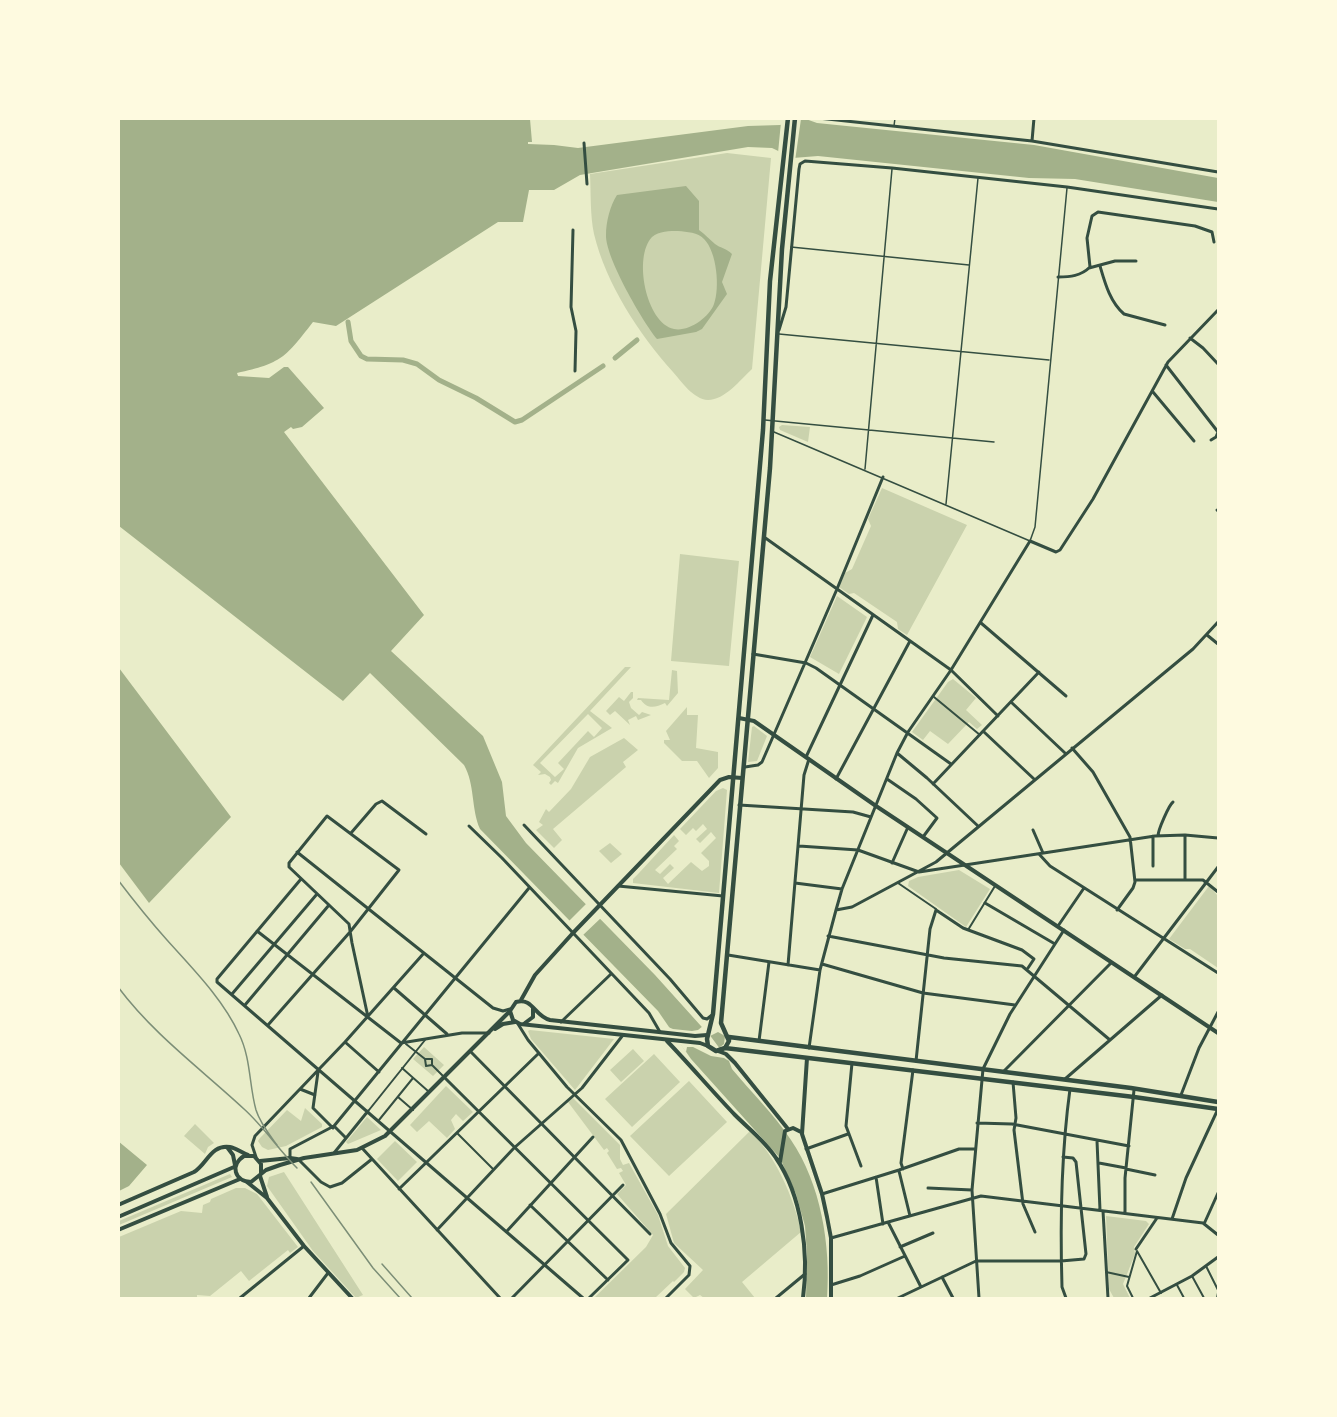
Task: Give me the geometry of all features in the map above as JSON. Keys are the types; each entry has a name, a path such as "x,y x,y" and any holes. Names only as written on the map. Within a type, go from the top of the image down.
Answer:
{"main road":[{"path":"788,118 770,281 764,420 713,1014 708,1034 708,1046 722,1050 913,1070 1218,1109"},
{"path":"795,118 782,249 773,431 726,955 721,1023 723,1030 729,1037 1134,1088 1218,1102"},
{"path":"708,1034 716,1029 723,1030"},
{"path":"722,1050 729,1042 729,1037"}],"street":[{"path":"818,118 1032,141 1218,172"},
{"path":"1032,141 1034,118"},
{"path":"584,143 587,184"},
{"path":"778,334 786,307 790,247 799,169 802,163 815,161 1067,187 1218,209"},
{"path":"1089,268 1088,232 1092,216 1098,212 1195,226 1212,232 1214,242"},
{"path":"573,230 571,307 576,331 575,370"},
{"path":"1058,277 1072,277 1089,268 1115,261 1136,261"},
{"path":"1100,266 1104,281 1119,310 1130,316 1165,325"},
{"path":"809,1047 820,970 836,910 871,817 908,732 951,670 1030,541 1056,552 1060,550 1093,499 1166,365 1218,310"},
{"path":"1190,338 1218,364"},
{"path":"1166,365 1218,432 1211,440"},
{"path":"1152,392 1194,441"},
{"path":"743,767 760,764 806,663 884,477"},
{"path":"764,537 951,670 998,716"},
{"path":"788,965 805,770 808,758 873,615"},
{"path":"981,623 1066,696"},
{"path":"836,910 852,907 933,864 1193,649 1218,624"},
{"path":"1207,635 1218,644"},
{"path":"836,778 910,642"},
{"path":"753,654 806,663 841,685 951,764"},
{"path":"933,784 1038,672"},
{"path":"933,696 982,733 1034,779"},
{"path":"1011,702 1065,753"},
{"path":"739,718 748,718 774,734 876,806 1218,1033"},
{"path":"1072,748 1090,768 1131,840 1135,880 1133,888 1117,910"},
{"path":"897,753 978,826"},
{"path":"247,1182 274,1167 298,1159 362,1148 392,1132 490,1033 514,1004 521,1000 535,975 717,783 722,779 742,778"},
{"path":"887,779 937,818 923,837"},
{"path":"351,833 376,804 382,801 426,834"},
{"path":"1153,866 1155,836 1167,814 1168,806 1173,802"},
{"path":"739,805 853,812 871,817"},
{"path":"268,1025 350,932 399,870 327,816 297,852 289,863 289,867 348,923 350,932 368,1017"},
{"path":"524,825 598,906 670,979 703,1018 708,1019 713,1014"},
{"path":"469,826 574,932 587,952 649,1013 660,1032"},
{"path":"892,863 908,827"},
{"path":"1033,830 1041,854 1050,866 1218,974"},
{"path":"799,846 858,850 916,872 1155,836 1185,835 1218,838"},
{"path":"1185,835 1185,879"},
{"path":"297,852 495,1009 511,1010"},
{"path":"1134,976 1218,867"},
{"path":"301,879 217,980 583,1299"},
{"path":"1135,880 1206,881 1218,892"},
{"path":"896,882 968,930 1022,950 1033,958 1028,969"},
{"path":"795,884 843,889"},
{"path":"968,930 996,885"},
{"path":"618,886 723,896"},
{"path":"290,1158 290,1149 333,1127 530,888"},
{"path":"1058,926 1084,888"},
{"path":"232,994 317,894"},
{"path":"985,903 1055,944"},
{"path":"245,1005 329,905"},
{"path":"916,1061 926,955 936,910"},
{"path":"979,1299 972,1190 983,1069 1016,1005 1064,930"},
{"path":"257,931 415,1052 425,1059 432,1059 432,1065 628,1260 589,1299"},
{"path":"828,936 926,955 1017,964 1028,969 1110,1040"},
{"path":"269,1200 260,1175 262,1167 252,1145 254,1137 345,1042 424,953"},
{"path":"726,955 820,970"},
{"path":"759,1041 769,962"},
{"path":"1003,1071 1113,962"},
{"path":"822,964 923,993 1016,1005"},
{"path":"561,1022 611,974"},
{"path":"394,988 448,1035"},
{"path":"1065,1079 1162,995"},
{"path":"521,1000 528,1002 542,1017 561,1022 673,1034 708,1034"},
{"path":"519,1023 532,1018 533,1007"},
{"path":"511,1010 512,1018 519,1023 528,1040 539,1053 575,1095 619,1137 658,1208 671,1243 688,1263 691,1270 688,1276 666,1299"},
{"path":"1181,1095 1199,1048 1218,1012"},
{"path":"404,1043 448,1035 490,1033 501,1025 519,1023 708,1046"},
{"path":"437,1230 514,1148 582,1088 623,1035"},
{"path":"334,1154 425,1040"},
{"path":"668,1041 721,1100 758,1136 780,1164 801,1220 805,1274 803,1299"},
{"path":"345,1042 379,1072"},
{"path":"722,1050 735,1063 786,1130 780,1164"},
{"path":"471,1052 650,1234"},
{"path":"399,1189 539,1053"},
{"path":"807,1058 801,1132 822,1194 831,1238 831,1299"},
{"path":"425,1059 426,1066 432,1065"},
{"path":"852,1063 846,1126 861,1166"},
{"path":"402,1068 430,1093"},
{"path":"319,1070 313,1105 315,1112 346,1138"},
{"path":"909,1216 901,1163 913,1070"},
{"path":"379,1120 413,1078"},
{"path":"1013,1082 1016,1154 1025,1211 1035,1232"},
{"path":"1125,1213 1126,1168 1134,1088"},
{"path":"300,1089 315,1095"},
{"path":"1066,1299 1062,1289 1060,1206 1064,1134 1070,1089"},
{"path":"398,1097 413,1110"},
{"path":"1172,1220 1186,1179 1218,1109"},
{"path":"977,1123 1014,1125 1129,1146"},
{"path":"786,1130 795,1128 801,1132"},
{"path":"457,1133 493,1169"},
{"path":"806,1149 848,1134"},
{"path":"507,1232 593,1137"},
{"path":"1097,1141 1108,1299"},
{"path":"118,1204 194,1172 202,1166 213,1151 226,1147 258,1160 298,1159 321,1182 330,1187 342,1183 372,1160"},
{"path":"226,1147 233,1155 236,1174 240,1179 259,1190 269,1200 304,1246 352,1299"},
{"path":"362,1148 500,1299"},
{"path":"822,1194 959,1149 975,1149"},
{"path":"118,1217 235,1166 240,1158 249,1155"},
{"path":"898,1299 976,1261 1061,1261 1086,1258 1076,1160 1064,1156"},
{"path":"1098,1163 1155,1175"},
{"path":"876,1177 882,1224"},
{"path":"118,1230 240,1179"},
{"path":"512,1299 623,1185"},
{"path":"928,1188 972,1190"},
{"path":"1204,1224 1218,1193"},
{"path":"831,1238 981,1196 1204,1224 1218,1235"},
{"path":"531,1205 608,1280"},
{"path":"1133,1299 1126,1286 1137,1250 1157,1218"},
{"path":"888,1222 921,1287"},
{"path":"900,1247 933,1233"},
{"path":"240,1299 304,1246"},
{"path":"1137,1250 1161,1293"},
{"path":"831,1285 860,1276 905,1256"},
{"path":"1150,1299 1192,1276 1218,1257"},
{"path":"1213,1261 1218,1264"},
{"path":"1206,1266 1218,1292 1217,1299"},
{"path":"1106,1272 1129,1277"},
{"path":"309,1299 328,1273"},
{"path":"776,1299 805,1274"},
{"path":"1192,1276 1204,1299"},
{"path":"942,1277 954,1299"},
{"path":"1177,1285 1184,1299"},
{"path":"244,1295 249,1299"}],"lane":[{"path":"894,126 895,118"},
{"path":"865,470 892,168"},
{"path":"946,505 978,178"},
{"path":"755,429 773,431 1030,541 1035,528 1067,187"},
{"path":"790,247 970,265"},
{"path":"778,334 1049,360"},
{"path":"764,420 994,442"}],"shaded area":[{"path":"803,118 817,123 1034,145 1218,178 1218,202 1075,179 1029,178 818,156 793,158 772,148 748,147 580,175 554,190 529,190 523,222 498,222 336,326 313,322 296,344 281,357 264,366 237,373 238,376 269,378 284,367 288,367 324,408 302,427 293,429 291,427 284,432 424,615 391,651 483,736 502,782 506,816 526,843 655,975 710,1036 718,1032 725,1036 724,1044 719,1048 732,1069 784,1130 810,1176 822,1216 825,1237 827,1298 806,1298 805,1226 796,1194 780,1158 691,1059 658,1011 480,829 470,780 464,765 370,673 343,701 119,526 118,119 530,119 532,142 528,144 578,148 748,126 780,125"},
{"path":"727,153 771,158 752,369 726,393 708,400 697,397 688,389 660,357 636,325 615,290 599,253 594,234 590,174"},
{"path":"686,186 699,201 699,230 715,244 732,254 722,282 727,294 702,329 657,339 643,319 618,273 607,245 608,220 617,195","holes":["675,231 692,233 704,239 712,252 717,289 714,304 708,314 697,323 680,329 664,324 656,315 645,288 643,273 646,246 652,237"]},
{"path":"782,425 810,427 808,442 780,430 779,427"},
{"path":"882,488 967,525 907,635 898,629 897,622 854,593 849,594 839,587 845,573 852,569 871,526 868,519"},
{"path":"680,554 739,561 729,666 671,661"},
{"path":"837,596 867,617 839,674 810,657"},
{"path":"625,667 631,667 590,711 612,728 578,748 558,783 555,781 551,785 550,777 545,774 538,775 541,772 533,765","holes":["588,714 602,728 594,737 588,731 558,763 564,769 555,777 540,763"]},
{"path":"119,668 231,817 149,903 119,863"},
{"path":"672,670 677,671 678,693 667,706 665,703 655,707 649,706 637,700 638,698 669,700"},
{"path":"953,679 976,698 966,710 982,725 977,729 969,722 948,744 930,731 923,740 912,732 948,682"},
{"path":"633,692 633,698 629,702 631,708 639,715 642,712 651,715 638,720 636,716 628,720 630,725 615,711 610,715 606,711 619,697 624,701"},
{"path":"687,707 687,715 698,715 696,748 718,752 718,768 709,778 697,761 682,761 664,743 664,740 670,740 666,731"},
{"path":"754,726 767,736 757,761 748,762 752,727"},
{"path":"624,738 638,750 623,762 626,767 553,829 562,840 554,848 536,830 543,825 539,822 546,809 549,812 571,789 590,757"},
{"path":"723,788 727,790 719,893 633,883 633,879 674,835 679,841 674,846 677,849 655,870 660,874 670,864 674,868 663,878 668,884 691,862 702,871 709,866 709,861 701,853 716,838 711,832 700,843 696,839 707,829 703,824 696,831 693,828 686,835 680,829 716,791"},
{"path":"610,843 622,854 611,863 599,851"},
{"path":"959,870 990,889 966,927 908,886 909,881 918,877"},
{"path":"1209,886 1218,896 1218,968 1190,949 1185,949 1169,939"},
{"path":"528,1031 614,1039 575,1090 531,1039"},
{"path":"424,1047 444,1065 433,1076 413,1059"},
{"path":"633,1049 644,1061 621,1082 610,1070"},
{"path":"654,1054 680,1082 632,1127 605,1099"},
{"path":"689,1081 727,1122 669,1176 630,1136"},
{"path":"446,1086 473,1112 463,1121 456,1114 451,1120 455,1129 447,1138 429,1121 417,1132 410,1125"},
{"path":"573,1098 620,1145 620,1159 623,1165 629,1163 658,1215 668,1246 685,1268 674,1282 655,1298 594,1298 646,1247 653,1235 617,1194 626,1185 619,1173 623,1171 621,1168 617,1169 607,1153 609,1151 607,1148 604,1150 568,1102"},
{"path":"305,1108 322,1124 322,1127 286,1146 268,1150 262,1147 258,1141 260,1138 287,1110 301,1121"},
{"path":"367,1117 381,1130 348,1144 346,1142"},
{"path":"195,1124 214,1143 208,1147 205,1154 184,1136"},
{"path":"750,1131 768,1152 782,1177 794,1205 801,1232 742,1282 755,1298 704,1298 700,1295 694,1298 685,1289 703,1270 674,1243 666,1214"},
{"path":"118,1141 147,1165 129,1186 119,1191"},
{"path":"395,1141 417,1162 398,1181 377,1159"},
{"path":"284,1172 363,1295 356,1298 313,1251 267,1186 269,1177"},
{"path":"230,1174 232,1177 119,1225 119,1221"},
{"path":"236,1188 245,1188 257,1194 298,1247 290,1253 288,1250 249,1281 241,1271 210,1296 119,1298 119,1237 181,1211 202,1213 203,1205 211,1199"},
{"path":"1106,1216 1146,1221 1149,1224 1134,1247 1135,1254 1123,1284 1130,1298 1114,1298 1109,1289"}],"pier":[{"path":"791,118 801,119 795,161 778,153 781,122"},
{"path":"588,902 602,917 582,936 568,922"},
{"path":"703,1026 729,1061 711,1056 693,1047 687,1047 686,1052 668,1027 692,1031"}],"waterway":[{"path":"348,322 351,341 361,356 367,359 403,360 417,364 439,380 476,398 515,422 522,420 603,366"},
{"path":"615,358 637,340"}],"railway":[{"path":"118,880 225,1009 246,1052 258,1115 277,1145"},
{"path":"118,987 162,1036 251,1116 297,1168"},
{"path":"311,1182 373,1268 400,1298"},
{"path":"382,1264 412,1298"}]}
